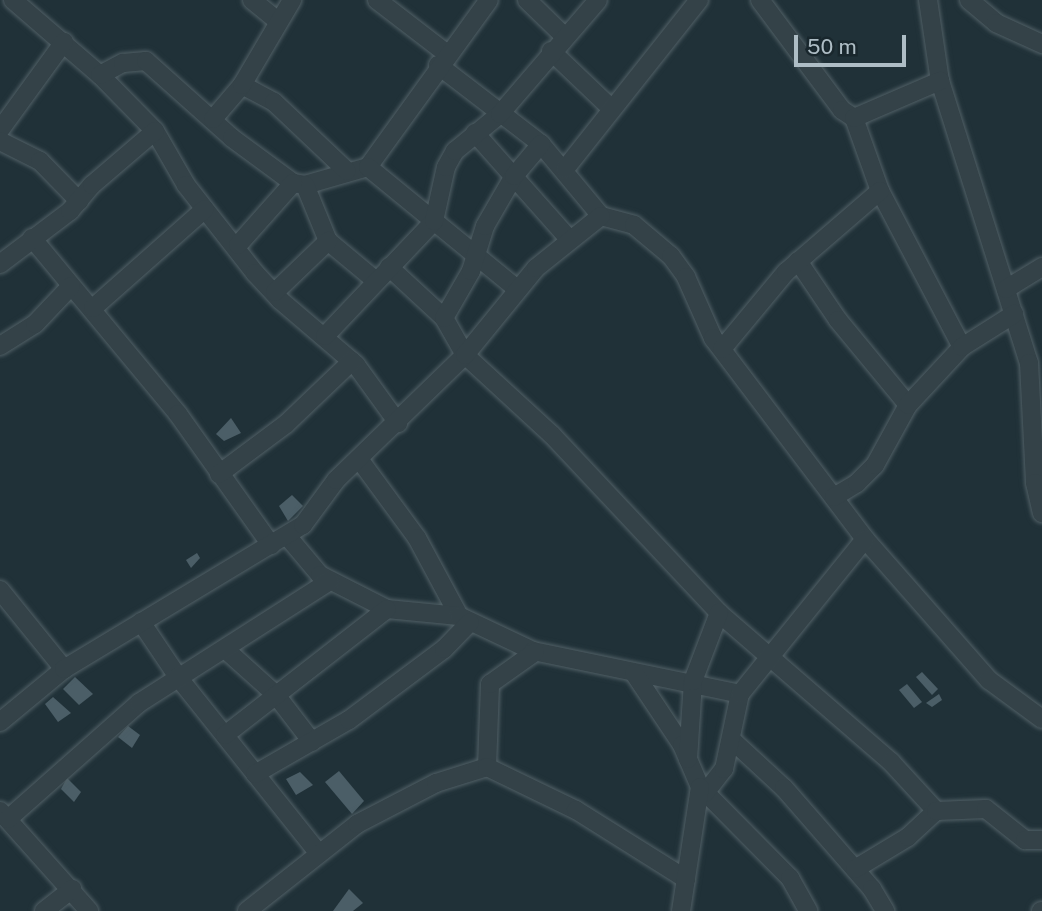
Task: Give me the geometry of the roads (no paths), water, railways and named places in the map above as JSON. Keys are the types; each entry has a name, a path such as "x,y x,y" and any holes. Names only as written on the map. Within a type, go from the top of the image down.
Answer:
{"street":[{"path":"13,0 100,75 155,131 205,209 275,292 352,361 378,389 398,423"},
{"path":"252,0 277,20"},
{"path":"213,119 242,85 277,20 292,0"},
{"path":"377,0 500,114 541,144 565,169 601,216 634,225 671,256 722,349 865,539 989,680 1042,719"},
{"path":"238,245 299,184 368,167 443,59 489,0"},
{"path":"527,0 563,35"},
{"path":"325,336 434,221 446,167 455,150 500,114 563,35 598,0"},
{"path":"760,0 842,110 854,118 880,191 962,347"},
{"path":"928,0 940,81 1029,363 1038,418 1035,483 1042,513"},
{"path":"969,0 996,23 1042,44"},
{"path":"565,169 690,4"},
{"path":"0,130 64,42"},
{"path":"551,51 612,109"},
{"path":"100,75 123,63 146,61 213,119 299,184 328,241 376,281"},
{"path":"854,118 940,81"},
{"path":"242,85 274,102 347,171"},
{"path":"0,264 79,201 155,131"},
{"path":"475,133 569,240"},
{"path":"0,141 40,161 79,201"},
{"path":"444,318 477,253 485,226 514,176 541,144"},
{"path":"368,167 477,253 517,289"},
{"path":"722,349 798,261 880,191"},
{"path":"93,308 205,209"},
{"path":"0,722 64,669 288,537 359,459 465,355 517,289 569,240 601,216"},
{"path":"32,238 71,286 93,308 178,414 271,545"},
{"path":"275,292 328,241"},
{"path":"798,261 838,320 908,405"},
{"path":"389,267 444,318 465,355 552,435 719,613 766,657 891,762 936,811"},
{"path":"1006,289 1042,267"},
{"path":"0,346 35,324 71,286"},
{"path":"834,497 857,483 875,465 908,405 962,347 1013,314"},
{"path":"219,474 286,424 352,361"},
{"path":"359,459 416,538 464,619"},
{"path":"288,537 330,581 387,609 464,619 535,652 634,673 693,681 740,694"},
{"path":"681,911 702,790 723,769 733,741 740,694 766,657 783,642 865,539"},
{"path":"89,911 4,815 139,703 330,581"},
{"path":"0,590 64,669"},
{"path":"225,735 387,609"},
{"path":"688,759 693,681 719,613"},
{"path":"255,774 312,742 419,669 464,619"},
{"path":"141,622 178,677 317,851"},
{"path":"225,649 276,695 312,742"},
{"path":"488,767 490,684 535,652"},
{"path":"167,660 194,668"},
{"path":"634,673 688,759 702,790 790,878 808,911"},
{"path":"733,741 784,788 855,869 885,911"},
{"path":"247,911 317,851 357,824 436,783 488,767 576,810 686,879"},
{"path":"855,869 908,837 936,811 986,809 1025,840 1042,840"},
{"path":"44,911 72,890"}]}
